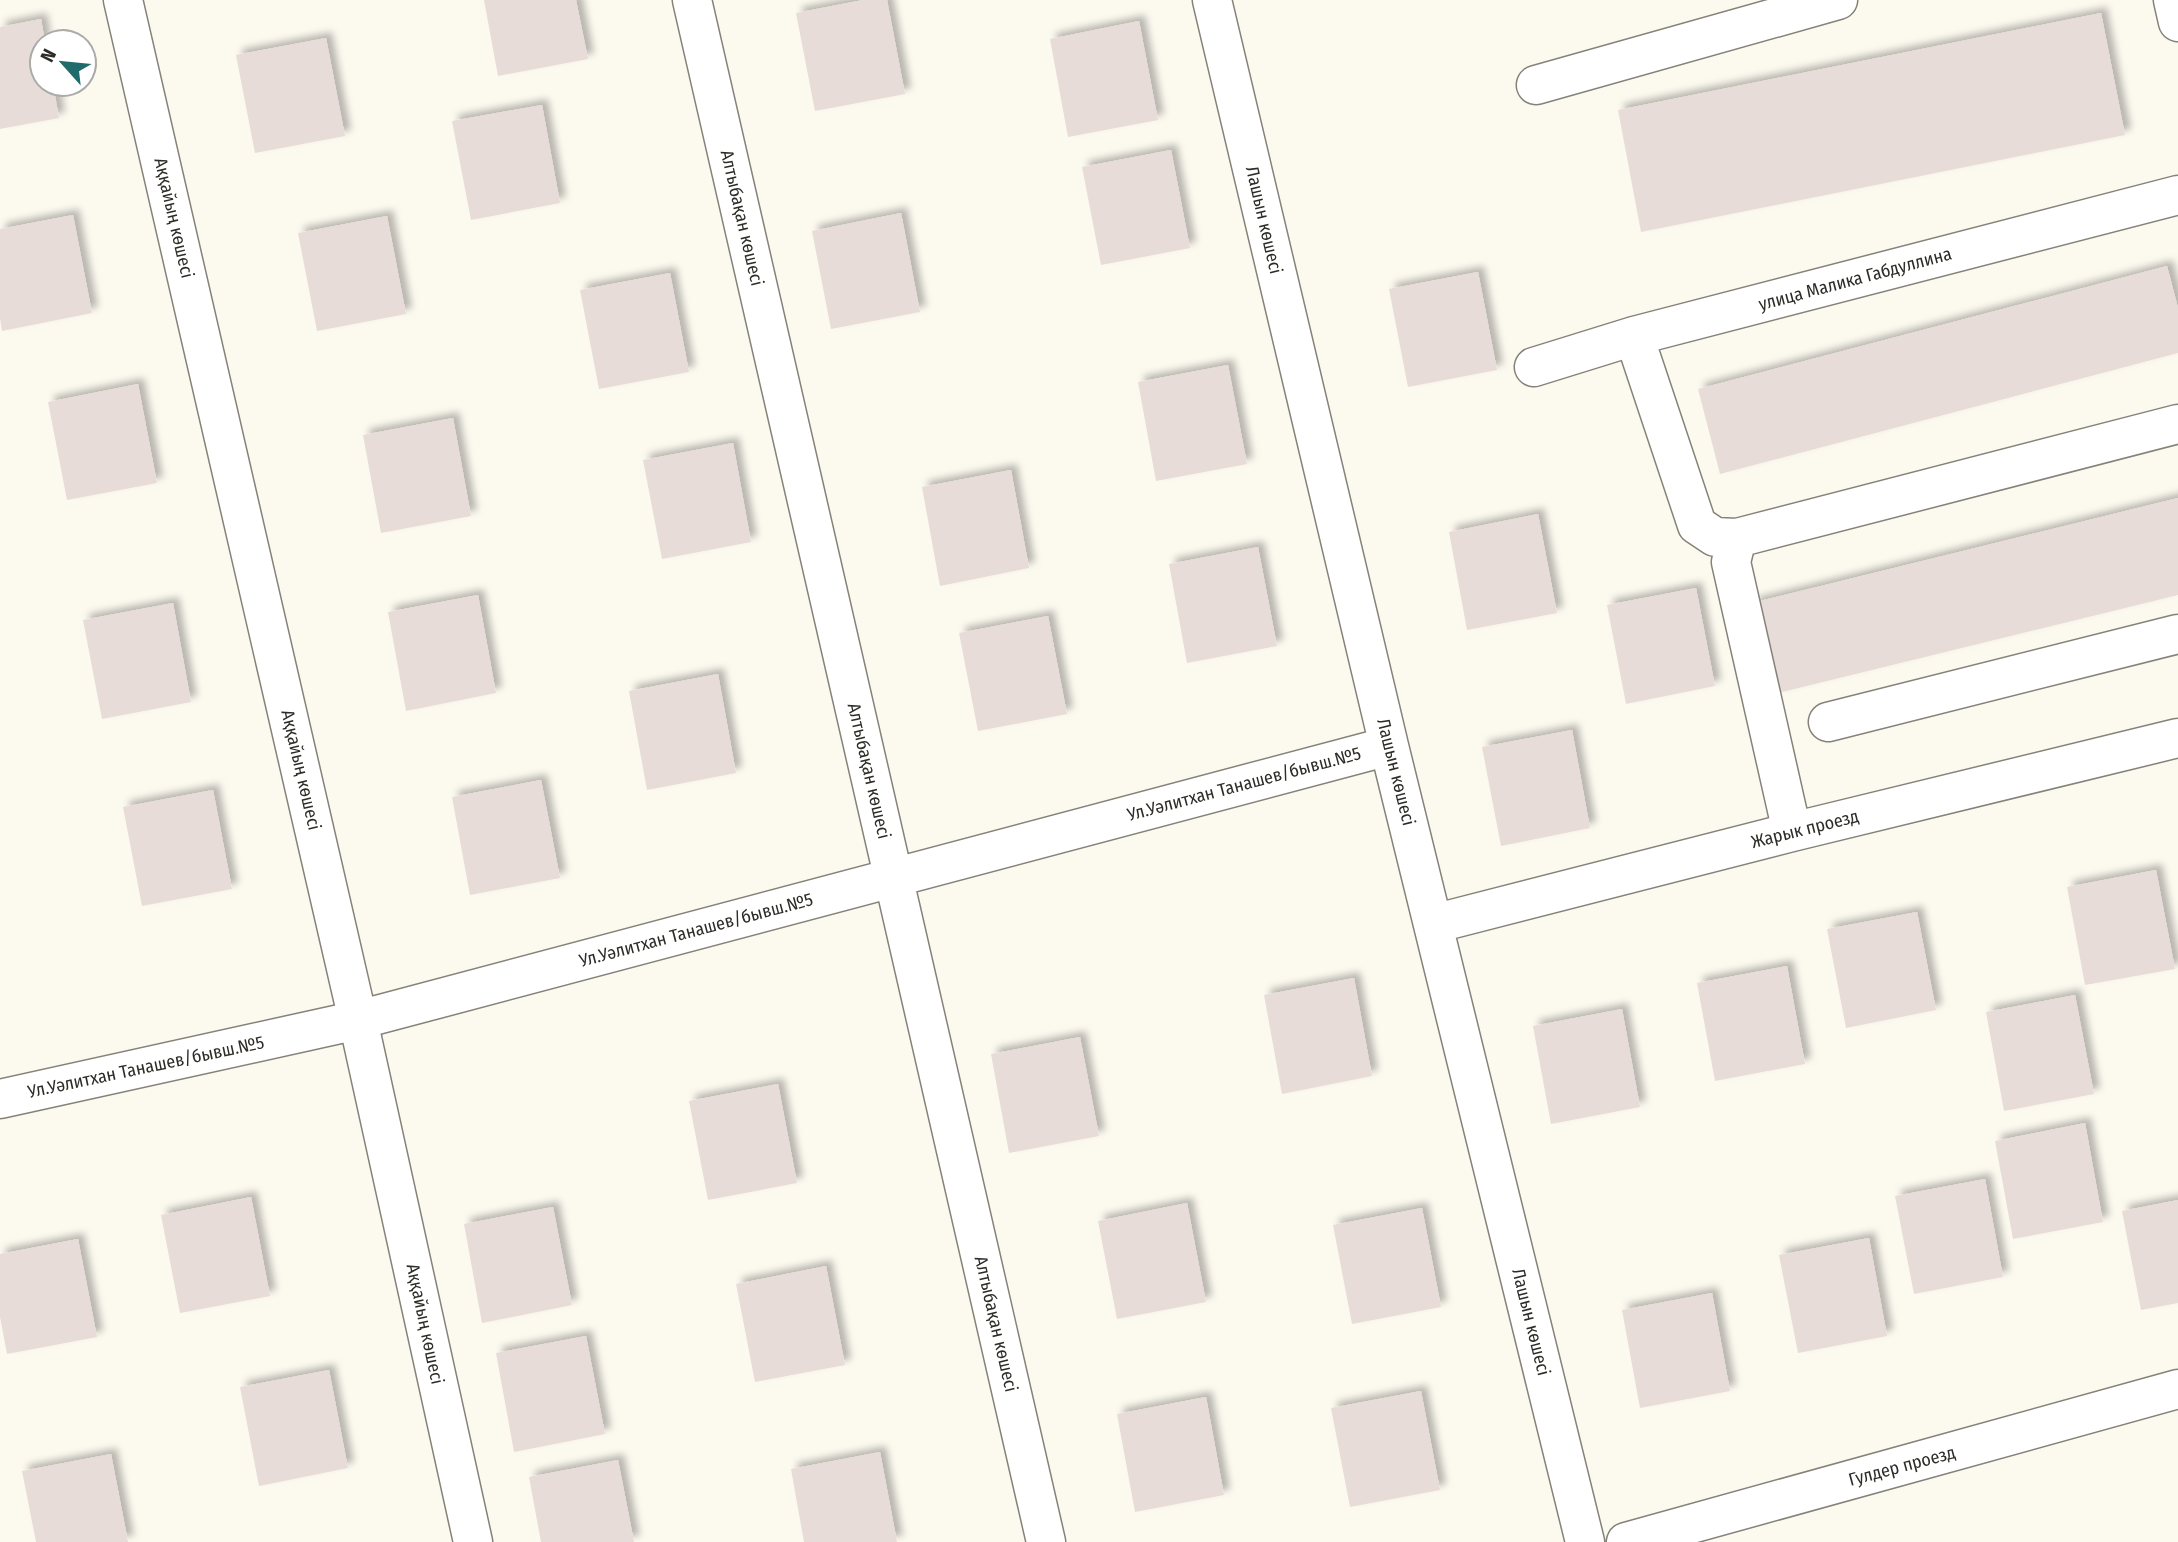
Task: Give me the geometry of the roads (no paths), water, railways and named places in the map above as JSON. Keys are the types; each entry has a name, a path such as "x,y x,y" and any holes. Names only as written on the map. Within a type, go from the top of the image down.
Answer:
{"street":[{"name":"Аққайың көшесі","path":"123,0 358,1020 473,1542"},
{"name":"Алтыбақан көшесі","path":"692,0 1046,1542"},
{"name":"Лашын көшесі","path":"1212,0 1389,746 1585,1542"},
{"path":"1536,85 1838,0"},
{"path":"2173,0 2178,22"},
{"name":"улица Малика Габдуллина","path":"1534,367 1634,336 2178,195"},
{"path":"1634,336 1697,525 1715,537 1737,538 2178,424"},
{"path":"1737,538 1731,562 1792,832"},
{"path":"1828,722 2178,634"},
{"name":"Жарык проезд","path":"1433,924 1792,832 2178,738"},
{"name":"Ул.Уәлитхан Танашев/бывш.№5","path":"0,1099 358,1020 1389,746"},
{"name":"Гулдер проезд","path":"1626,1542 2178,1389"}]}
